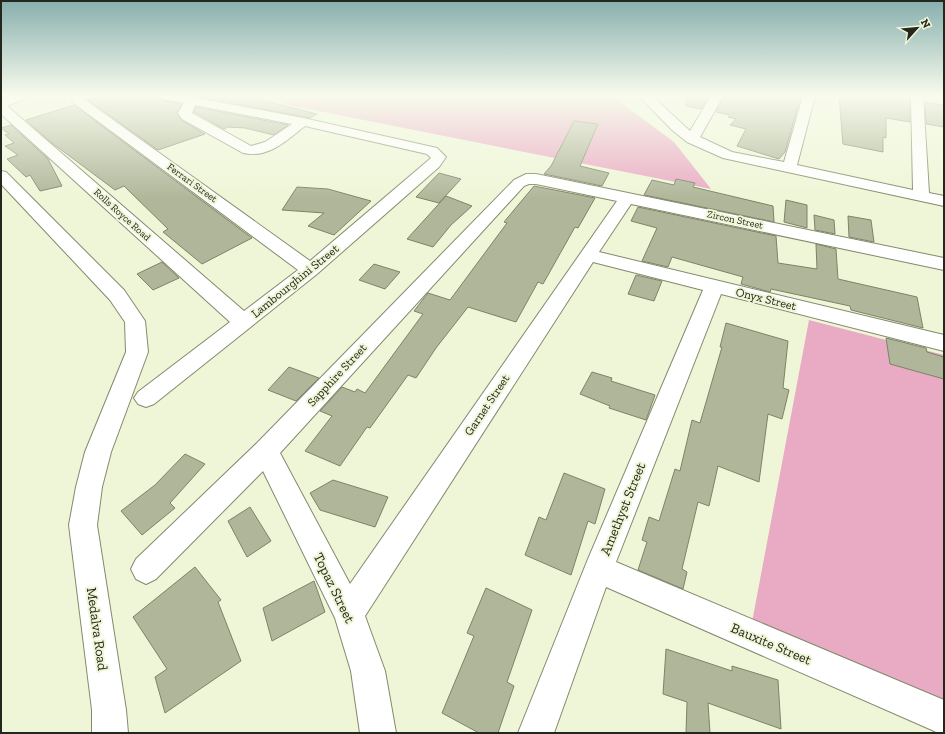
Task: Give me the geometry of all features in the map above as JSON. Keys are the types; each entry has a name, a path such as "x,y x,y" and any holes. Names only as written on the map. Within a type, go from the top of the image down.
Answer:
{"street":[{"name":"Rolls Royce Road","path":"28,130 244,323"},
{"name":"Ferrari Street","path":"119,130 310,270"},
{"path":"213,130 248,150 256,151 264,148 291,130"},
{"name":"Lambourghini Street","path":"146,398 310,270 434,164 439,157 432,151 340,130"},
{"path":"681,130 692,139 728,156 944,201"},
{"path":"692,139 697,130"},
{"path":"789,169 800,130"},
{"path":"918,130 921,197"},
{"name":"Medalva Road","path":"1,175 117,295 135,321 137,352 98,452 89,487 83,526 109,710 110,733"},
{"name":"Zircon Street","path":"526,179 536,179 627,197 944,264"},
{"name":"Sapphire Street","path":"146,569 266,451 519,183 526,179"},
{"name":"Garnet Street","path":"348,613 627,197"},
{"name":"Onyx Street","path":"588,255 944,343"},
{"name":"Amethyst Street","path":"536,733 598,569 714,287"},
{"name":"Topaz Street","path":"266,451 348,613 368,671 378,733"},
{"name":"Bauxite Street","path":"598,569 944,718"}],"shaded area":[{"path":"415,130 658,130 674,142 711,189"},
{"path":"809,320 944,355 944,702 752,622"}],"building":[{"path":"4,130 17,130 48,159 62,186 40,191 30,175 26,177 7,159 18,155 5,146 14,143 5,135 9,134"},
{"path":"38,130 108,130 252,238 202,264 163,232 168,229 124,186 115,190 52,143"},
{"path":"130,130 199,130 205,134 158,150"},
{"path":"254,130 281,130 274,135"},
{"path":"569,130 595,130 580,166 609,173 602,186 544,174 551,166"},
{"path":"745,130 791,130 785,152 779,159 737,146"},
{"path":"842,130 886,130 886,138 883,137 883,152 843,144"},
{"path":"439,173 461,179 439,203 416,197"},
{"path":"676,179 695,183 693,187 773,206 774,222 644,195 652,180 674,185"},
{"path":"534,186 595,198 578,228 575,227 543,284 538,282 516,322 468,307 436,348 416,378 408,375 370,428 367,427 340,466 305,451 332,416 320,411 342,387 355,392 357,389 365,393 423,314 414,311 428,293 450,300 507,223 504,222"},
{"path":"297,187 328,189 371,201 334,235 308,226 324,213 282,210"},
{"path":"446,196 472,206 451,225 433,247 407,239"},
{"path":"786,200 807,205 807,228 784,222"},
{"path":"638,207 776,236 778,263 817,269 816,244 836,249 838,279 917,297 923,328 851,310 850,306 771,289 770,292 741,284 743,277 672,257 668,267 642,261 657,228 631,221"},
{"path":"814,215 834,220 835,234 815,230"},
{"path":"848,216 871,220 874,242 849,237"},
{"path":"162,262 179,278 153,290 137,274"},
{"path":"374,264 400,272 385,289 359,280"},
{"path":"636,275 662,281 654,301 628,294"},
{"path":"726,323 788,341 783,388 789,390 782,419 768,414 759,482 718,466 709,506 698,502 682,569 687,572 683,589 638,570 647,542 642,540 649,517 659,521 675,469 680,471 692,420 700,423 722,347 720,347"},
{"path":"886,338 926,348 927,352 944,357 944,379 890,364"},
{"path":"289,367 319,378 296,401 268,390"},
{"path":"592,372 612,378 611,381 655,395 646,420 609,408 610,406 580,394"},
{"path":"185,454 205,464 170,503 175,508 142,535 121,511 155,485"},
{"path":"564,473 605,489 595,524 588,521 571,575 525,555 539,517 546,520"},
{"path":"333,480 388,497 375,527 320,510 310,493"},
{"path":"250,507 271,541 247,557 228,521"},
{"path":"195,567 221,600 218,602 241,661 165,713 155,677 167,669 133,617"},
{"path":"314,581 325,612 272,641 263,608"},
{"path":"486,588 532,610 507,682 514,686 498,733 479,733 442,713 474,636 467,633"},
{"path":"666,649 732,671 732,666 778,680 781,729 708,703 710,733 686,733 687,702 663,694"}]}
